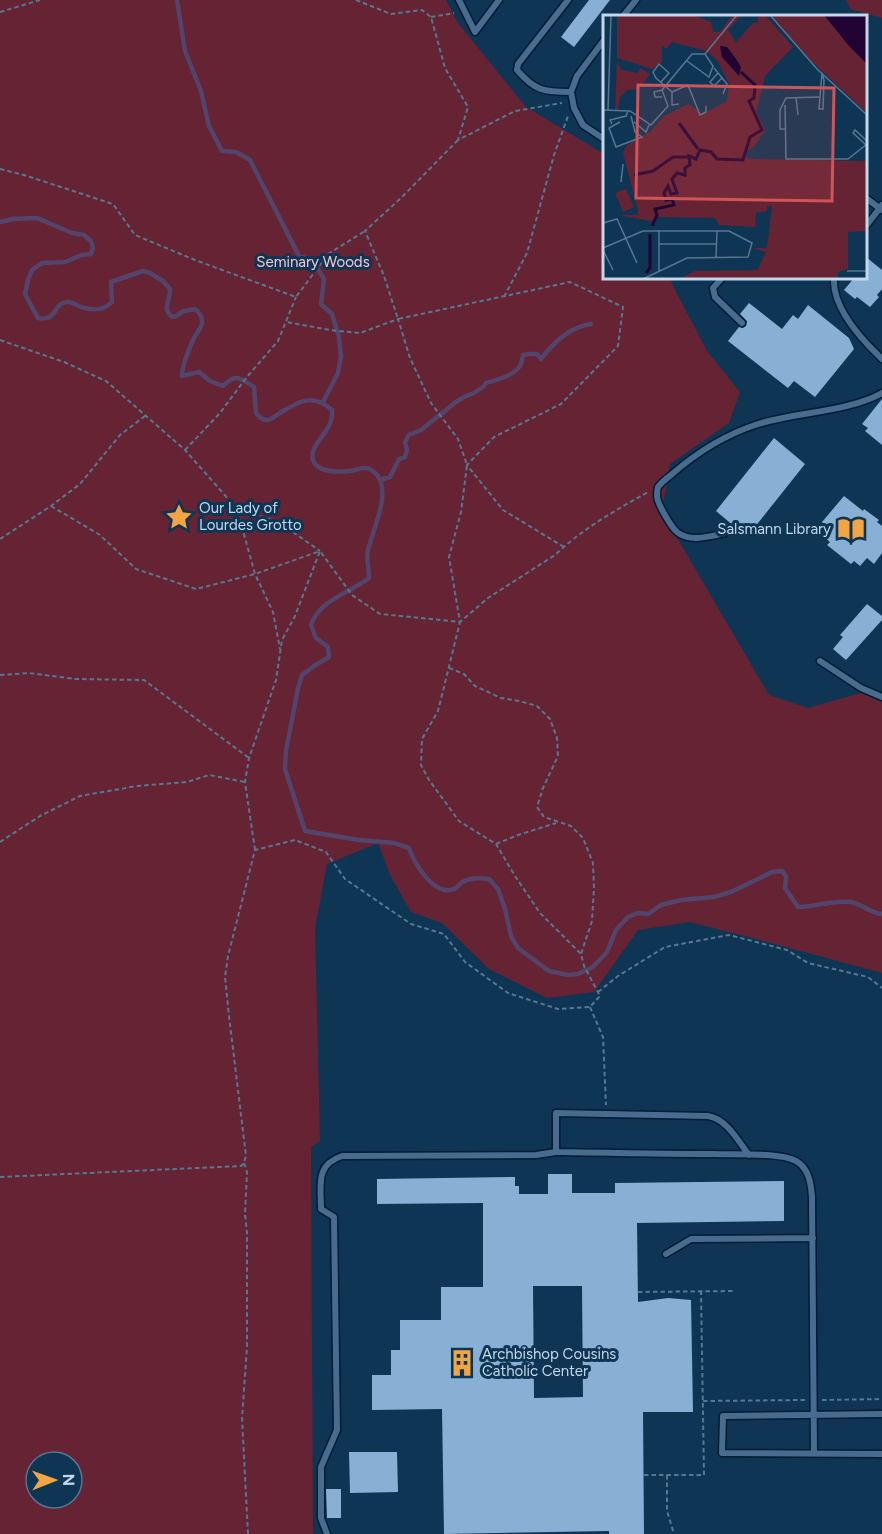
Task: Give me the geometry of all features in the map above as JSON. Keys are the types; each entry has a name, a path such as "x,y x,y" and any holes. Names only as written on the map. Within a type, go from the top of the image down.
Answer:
{"lane":[{"path":"459,0 475,32 499,0"},
{"path":"568,0 518,64 517,70 537,89 571,92"},
{"path":"624,15 636,0"},
{"path":"603,41 577,76 571,92 574,108 583,125 603,138"},
{"path":"867,199 881,208 867,225"},
{"path":"721,279 713,288 714,297 742,323"},
{"path":"834,279 833,286 839,304 863,340 882,359"},
{"path":"726,533 701,538 687,537 676,531 656,498 659,486 693,456 755,425 781,417 856,403 882,393"},
{"path":"820,661 861,688 882,696"},
{"path":"556,1152 556,1113 716,1117 724,1123 750,1155"},
{"path":"327,1534 321,1518 321,1467 337,1430 334,1217 321,1209 321,1176 324,1167 333,1159 342,1156 536,1155 556,1152 750,1155 786,1157 798,1162 805,1170 811,1184 814,1453"},
{"path":"666,1254 691,1239 813,1238"},
{"path":"882,1414 723,1416 723,1453 882,1454"}],"path":[{"path":"0,12 40,0"},
{"path":"356,0 391,14 422,10 430,16 445,68 468,107 458,140"},
{"path":"430,16 464,11"},
{"path":"185,450 220,413 278,341 296,297 328,254 365,231 458,140 515,111 573,101 554,155 527,253 504,297"},
{"path":"0,169 113,204 135,235 195,261 296,297"},
{"path":"365,231 384,276 410,358 434,408 458,439 467,465 502,510 564,547"},
{"path":"255,850 295,840 326,852 345,879 411,924 444,934 465,962 508,993 558,1009 590,1007 600,996 584,966 581,954 540,913 496,844 459,821 429,780 421,765 422,739 438,711 460,622 449,557 461,512 467,465 494,437 561,404 618,346 623,307 570,282 398,319 360,333 286,322"},
{"path":"0,340 64,362 106,381 185,450 237,509 255,574 273,612 280,651"},
{"path":"0,539 80,484 120,435 145,416"},
{"path":"237,509 277,521 320,551 352,595 380,614 460,622 488,598 546,561 613,512 659,486"},
{"path":"51,506 100,536 136,569 196,589 255,574 320,551"},
{"path":"248,1534 242,1418 247,1347 245,1214 247,1172 244,1163 246,1156 225,977 228,956 255,850 245,782 249,758 276,680 282,640 295,616 320,551"},
{"path":"449,668 464,674 475,686 501,698 537,706 550,719 557,738 558,756 537,807 544,817 571,826 583,838 593,863 592,921 581,954"},
{"path":"0,675 29,673 75,679 144,680 249,758"},
{"path":"0,842 40,816 80,796 137,786 187,782 209,775 245,782"},
{"path":"496,844 558,822"},
{"path":"598,992 618,976 665,947 729,935 787,950 808,963 868,978 882,988"},
{"path":"590,1007 603,1037 606,1114"},
{"path":"0,1177 241,1166 244,1163"},
{"path":"638,1292 733,1291"},
{"path":"644,1475 704,1475 701,1292"},
{"path":"702,1401 882,1399"},
{"path":"667,1475 667,1510 674,1534"}],"green space":[{"name":"Seminary Woods","path":"0,0 446,0 458,23 526,107 603,153 603,279 670,279 707,351 740,392 729,423 670,464 662,512 769,695 808,708 864,692 882,701 882,973 690,922 638,930 594,992 547,998 489,969 442,923 411,912 390,875 378,843 327,864 315,928 320,1141 311,1147 313,1534 0,1534"},
{"path":"846,0 882,0 882,18 850,9"}],"building":[{"path":"589,0 610,0 574,47 561,37"},
{"path":"867,258 882,270 882,289 877,295 879,297 870,307 844,290 853,279 867,279"},
{"path":"749,303 782,329 793,315 798,319 808,305 849,338 854,349 815,397 794,381 788,388 728,341 739,327 746,326 747,321 740,314"},
{"path":"882,399 882,445 865,431 868,428 862,424"},
{"path":"774,438 805,464 747,537 716,511"},
{"name":"Salsmann Library","path":"844,496 879,520 877,522 882,526 882,553 874,564 867,558 860,566 854,561 851,564 827,545 830,542 818,532 824,524 822,522"},
{"path":"867,604 882,616 882,620 846,660 833,649 843,637 840,635"},
{"name":"Archbishop Cousins Catholic Center","path":"548,1174 572,1174 572,1193 615,1193 615,1183 784,1181 784,1221 637,1223 638,1302 668,1298 691,1300 693,1412 643,1412 644,1534 609,1534 609,1531 444,1534 442,1409 372,1410 372,1375 391,1375 391,1350 400,1350 400,1320 441,1320 441,1287 483,1287 483,1203 377,1204 377,1179 515,1177 515,1186 519,1186 519,1194 548,1194","holes":["533,1286 582,1286 583,1397 534,1398"]},
{"path":"349,1452 397,1452 398,1492 350,1493"},
{"path":"326,1489 341,1489 341,1518 327,1518"}],"waterway":[{"path":"177,0 185,51 201,91 209,126 222,151 236,152 250,160 299,256 312,260 324,279 321,304 332,314 339,337 341,356 338,373 323,402"},
{"path":"0,222 37,218 72,233 84,235 91,241 93,248 91,254 65,262 42,263 32,270 25,294 38,318 53,315 60,305 68,302 90,309 105,307 112,302 111,282 143,271 150,273 163,281 170,289 167,310 172,317 195,309 201,317 202,325 188,352 182,376 199,372 210,381 223,386 232,379 242,379 254,387 256,413 264,420 271,419 300,402 312,400 325,405 332,410 332,418 314,448 315,464 335,471 367,468 379,478 382,498 367,553 369,578 328,603 315,616 311,625 316,638 328,647 329,657 302,675 286,751 285,769 305,831 394,843 409,848 420,870 439,888 455,889 464,881 478,878 489,879 498,889 511,936 518,948 549,971 568,975 578,974 593,967 607,952 616,930 628,917 638,913 648,914 661,905 681,900 714,897 731,892 772,872 782,871 786,876 785,888 798,907 851,902 882,914"},
{"path":"380,480 390,477 399,459 405,457 407,450 405,442 409,435 421,430 456,402 474,393 486,383 513,372 520,366 523,355 537,354 541,359 563,337 576,328 591,324"}],"place":[{"name":"Our Lady of Lourdes Grotto","path":"179,517"},
{"name":"Salsmann Library","path":"851,529"},
{"name":"Archbishop Cousins Catholic Center","path":"462,1363"}]}
